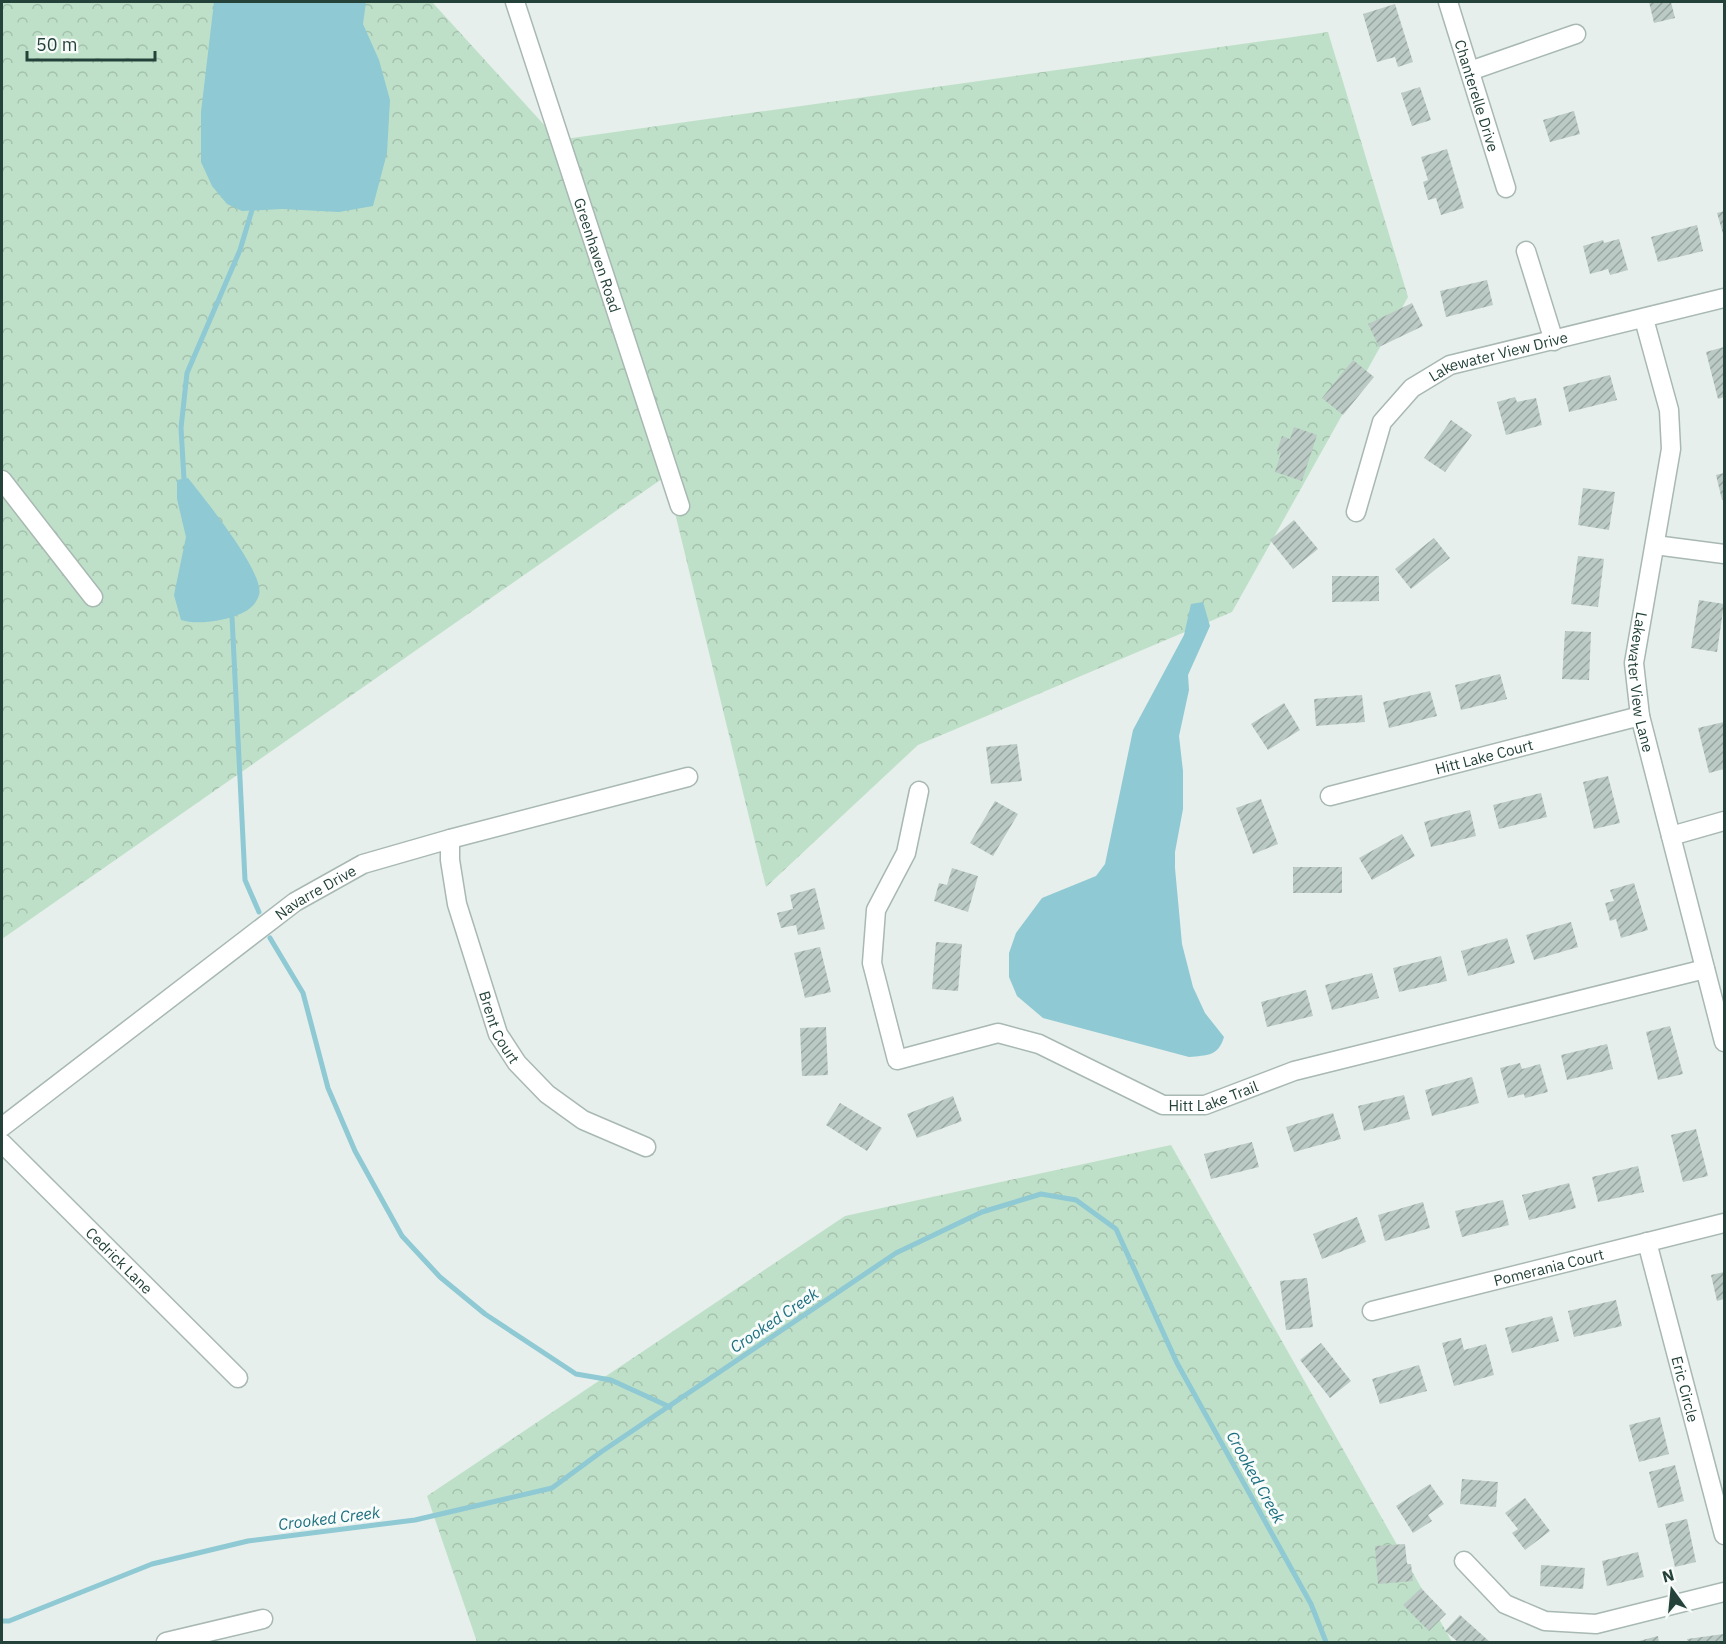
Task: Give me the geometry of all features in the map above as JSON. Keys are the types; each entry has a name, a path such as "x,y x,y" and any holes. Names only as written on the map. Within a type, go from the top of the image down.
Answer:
{"street":[{"name":"Greenhaven Road","path":"515,2 680,506"},
{"name":"Chanterelle Drive","path":"1448,2 1506,188"},
{"path":"1470,71 1575,34"},
{"path":"1526,251 1554,341"},
{"name":"Lakewater View Drive","path":"1356,512 1382,422 1412,388 1450,365 1725,298"},
{"name":"Lakewater View Lane","path":"1644,319 1669,410 1671,449 1634,663 1640,716 1725,1042"},
{"path":"2,480 93,597"},
{"path":"1655,545 1725,554"},
{"name":"Hitt Lake Court","path":"1330,796 1640,716"},
{"name":"Navarre Drive","path":"2,1127 295,902 363,864 688,777"},
{"name":"Hitt Lake Trail","path":"919,791 906,853 876,910 872,963 897,1060 998,1033 1039,1044 1163,1105 1205,1105 1294,1071 1705,969"},
{"path":"1671,836 1725,821"},
{"name":"Brent Court","path":"450,839 450,860 457,904 498,1034 517,1063 547,1094 583,1120 646,1147"},
{"name":"Cedrick Lane","path":"2,1143 238,1378"},
{"name":"Pomerania Court","path":"1372,1311 1725,1223"},
{"name":"Eric Circle","path":"1647,1242 1725,1535"},
{"path":"1464,1561 1505,1604 1545,1621 1596,1624 1725,1592"},
{"path":"166,1642 263,1619"}],"green space":[{"path":"2,2 432,2 558,140 1328,32 1408,297 1232,612 918,745 766,887 666,476 2,939"},
{"path":"1171,1145 1452,1642 477,1642 427,1496 845,1216"}],"water":[{"path":"214,2 366,2 363,24 379,60 390,100 387,153 373,206 339,212 282,209 242,211 227,204 212,186 201,162 201,112"},
{"path":"188,478 244,554 259,585 259,595 253,606 235,616 208,622 181,620 174,595 186,537 177,499 177,480"},
{"path":"1203,602 1210,626 1188,675 1189,690 1179,736 1183,771 1183,809 1175,852 1175,868 1182,944 1193,987 1205,1013 1224,1037 1222,1044 1215,1052 1189,1057 1043,1018 1017,996 1009,977 1009,953 1016,933 1042,898 1096,876 1105,864 1133,730 1184,635 1191,604"}],"building":[{"path":"1649,2 1671,2 1675,18 1654,23"},
{"path":"1395,4 1413,62 1398,67 1395,57 1377,62 1363,14"},
{"path":"1420,87 1431,120 1412,126 1401,93"},
{"path":"1574,111 1580,134 1550,142 1543,120"},
{"path":"1447,149 1464,208 1441,215 1436,198 1428,200 1423,182 1428,180 1421,157"},
{"path":"1724,211 1724,237 1717,213"},
{"path":"1697,225 1703,251 1658,262 1651,237"},
{"path":"1619,239 1628,270 1610,275 1608,269 1590,274 1583,246 1603,240 1604,243"},
{"path":"1487,280 1493,305 1446,317 1440,291"},
{"path":"1412,303 1423,326 1379,347 1368,324"},
{"path":"1724,347 1724,397 1718,399 1706,352"},
{"path":"1353,360 1374,377 1343,415 1322,398"},
{"path":"1610,375 1617,400 1569,412 1563,387"},
{"path":"1515,397 1517,402 1536,398 1542,425 1506,435 1497,402"},
{"path":"1451,420 1472,435 1445,472 1424,458"},
{"path":"1294,427 1317,435 1302,481 1275,472 1281,453 1277,451 1282,436 1290,439"},
{"path":"1724,473 1724,499 1722,500 1716,475"},
{"path":"1583,488 1615,492 1609,530 1578,525"},
{"path":"1294,520 1318,549 1293,569 1270,540"},
{"path":"1434,538 1450,558 1411,589 1395,569"},
{"path":"1578,556 1604,559 1598,607 1571,604"},
{"path":"1332,576 1379,576 1379,601 1332,602"},
{"path":"1699,600 1724,604 1717,652 1691,648"},
{"path":"1565,631 1591,632 1589,680 1562,679"},
{"path":"1500,674 1507,699 1461,710 1455,685"},
{"path":"1430,691 1437,716 1389,728 1383,702"},
{"path":"1362,695 1365,722 1316,726 1314,699"},
{"path":"1284,703 1300,730 1268,750 1251,724"},
{"path":"1724,722 1724,769 1709,773 1698,728"},
{"path":"1017,744 1022,781 991,784 986,747"},
{"path":"1608,776 1620,823 1594,829 1583,782"},
{"path":"1541,793 1547,817 1499,829 1493,805"},
{"path":"1261,799 1278,844 1253,854 1236,808"},
{"path":"995,801 1018,814 993,856 970,843"},
{"path":"1470,810 1476,836 1431,847 1424,822"},
{"path":"1402,834 1415,856 1372,880 1359,858"},
{"path":"1293,867 1342,867 1342,893 1293,893"},
{"path":"952,868 978,876 968,912 934,901 939,883 947,885"},
{"path":"1634,883 1648,930 1621,938 1616,919 1610,921 1605,903 1614,901 1610,890"},
{"path":"815,888 825,929 798,935 796,925 781,928 777,913 793,909 790,895"},
{"path":"1571,922 1578,947 1534,960 1526,935"},
{"path":"1507,938 1515,963 1468,976 1461,951"},
{"path":"936,942 962,944 958,991 932,989"},
{"path":"820,947 831,992 805,998 794,953"},
{"path":"1441,956 1447,981 1399,992 1393,968"},
{"path":"1372,973 1379,998 1332,1010 1325,985"},
{"path":"1306,990 1313,1016 1267,1027 1261,1002"},
{"path":"1670,1026 1683,1074 1658,1080 1646,1032"},
{"path":"826,1027 828,1075 802,1076 800,1028"},
{"path":"1607,1044 1613,1069 1567,1080 1561,1055"},
{"path":"1520,1063 1522,1069 1540,1064 1548,1092 1525,1098 1524,1094 1508,1098 1500,1068"},
{"path":"1472,1077 1479,1103 1432,1116 1425,1090"},
{"path":"1404,1095 1410,1119 1364,1131 1358,1106"},
{"path":"953,1096 962,1121 917,1138 907,1114"},
{"path":"840,1103 882,1128 867,1151 826,1125"},
{"path":"1333,1113 1341,1139 1294,1152 1286,1127"},
{"path":"1696,1129 1708,1176 1683,1182 1671,1135"},
{"path":"1252,1142 1259,1167 1211,1179 1204,1154"},
{"path":"1638,1166 1644,1192 1598,1202 1592,1177"},
{"path":"1569,1183 1576,1208 1529,1220 1522,1195"},
{"path":"1503,1200 1509,1225 1462,1237 1455,1211"},
{"path":"1423,1202 1430,1228 1385,1241 1378,1215"},
{"path":"1357,1217 1366,1242 1322,1259 1313,1234"},
{"path":"1724,1272 1724,1299 1717,1301 1711,1275"},
{"path":"1307,1278 1313,1327 1286,1330 1280,1281"},
{"path":"1616,1300 1622,1326 1574,1337 1568,1311"},
{"path":"1552,1316 1559,1341 1512,1353 1505,1328"},
{"path":"1461,1338 1464,1350 1486,1344 1494,1375 1454,1386 1442,1343"},
{"path":"1321,1343 1351,1381 1330,1398 1300,1360"},
{"path":"1419,1365 1427,1391 1380,1404 1372,1379"},
{"path":"1660,1417 1669,1454 1639,1462 1629,1425"},
{"path":"1675,1465 1684,1501 1658,1508 1649,1472"},
{"path":"1462,1479 1498,1482 1496,1507 1460,1504"},
{"path":"1430,1484 1444,1504 1428,1515 1432,1521 1413,1533 1396,1506"},
{"path":"1525,1498 1550,1531 1525,1550 1512,1533 1518,1529 1505,1513"},
{"path":"1687,1519 1696,1562 1675,1567 1665,1524"},
{"path":"1405,1544 1407,1564 1411,1564 1413,1581 1378,1584 1375,1546"},
{"path":"1638,1552 1644,1577 1607,1586 1602,1561"},
{"path":"1541,1565 1585,1568 1583,1589 1540,1586"},
{"path":"1421,1588 1446,1614 1429,1631 1403,1605"},
{"path":"1460,1615 1490,1642 1458,1642 1445,1631"},
{"path":"1724,1634 1724,1642 1688,1642 1687,1639"},
{"path":"1658,1636 1659,1642 1639,1641"}],"waterway":[{"path":"184,479 181,428 187,373 240,250 252,210"},
{"path":"232,617 245,880 259,912"},
{"path":"270,938 303,993 328,1088 355,1151 402,1236 440,1277 485,1314 576,1374 611,1380 670,1407"},
{"name":"Crooked Creek","path":"3,1621 9,1621 152,1564 248,1541 415,1520 552,1488 601,1452 896,1253 982,1212 1041,1194 1076,1200 1116,1229 1177,1363 1311,1604 1326,1642"}]}
